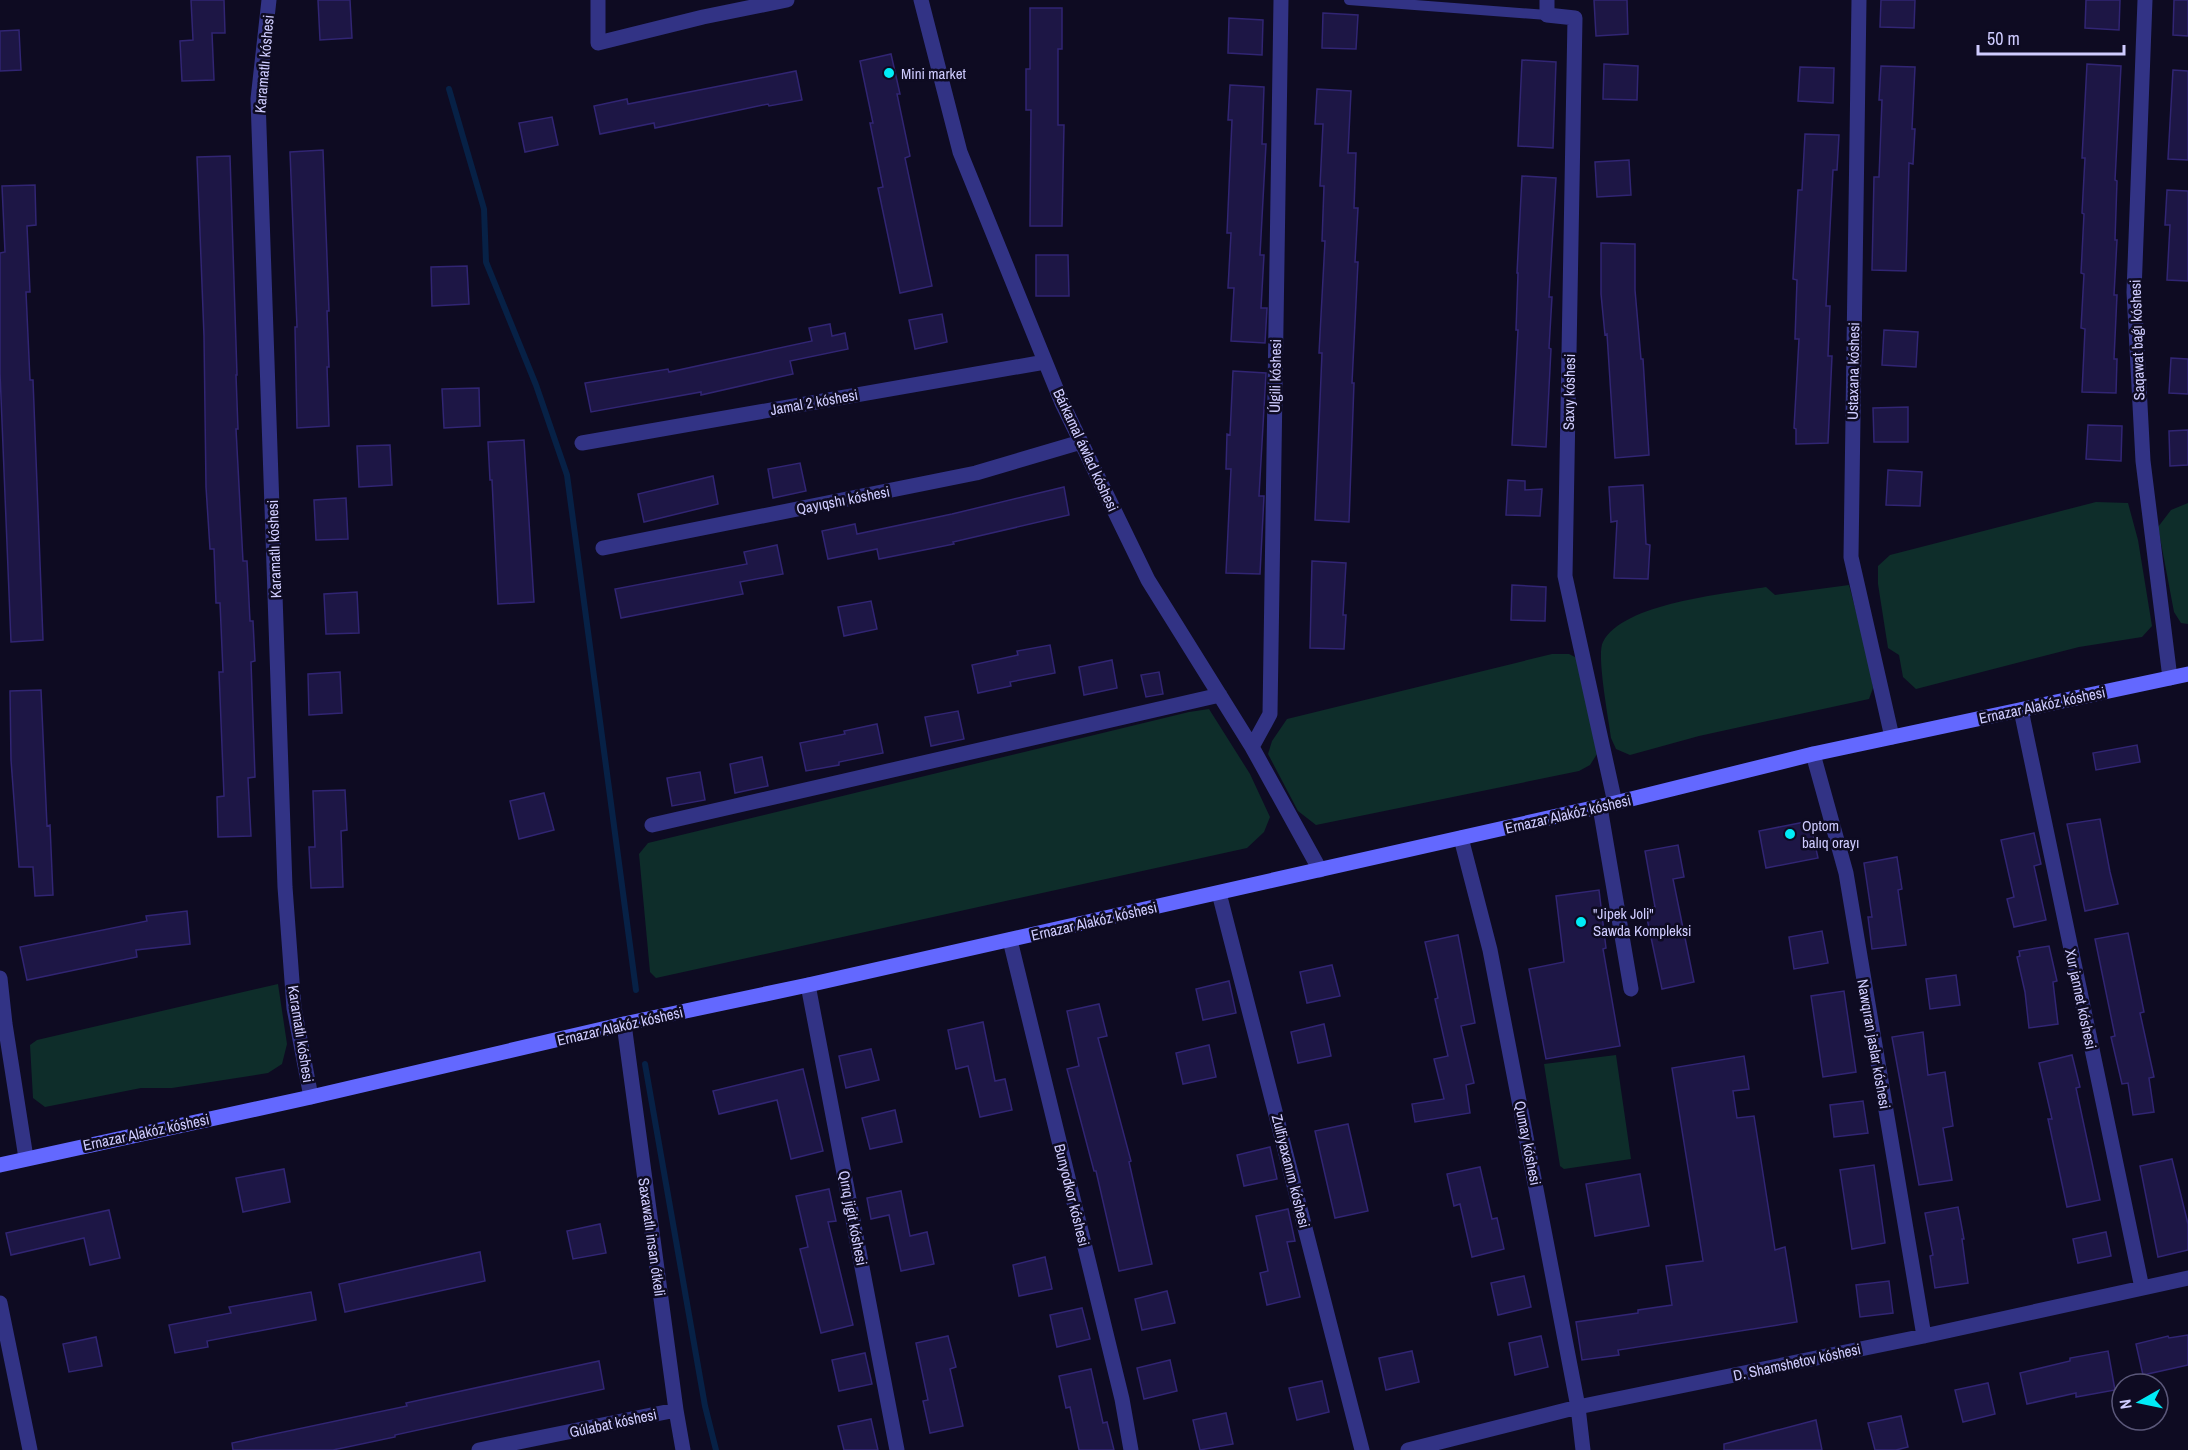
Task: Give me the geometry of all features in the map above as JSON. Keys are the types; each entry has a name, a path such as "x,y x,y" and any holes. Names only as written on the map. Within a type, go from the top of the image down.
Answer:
{"main road":[{"name":"Ernazar Alakóz kóshesi","path":"0,1165 1607,805 1813,754 2188,674"}],"street":[{"name":"Karamatlı kóshesi","path":"269,0 258,99 285,887 294,1008 311,1097"},
{"path":"598,0 598,43 703,17 787,0"},
{"name":"Bárkamal áwlad kóshesi","path":"921,0 960,152 1081,442 1148,580 1252,747 1320,870"},
{"name":"Úlgili kóshesi","path":"1252,747 1270,714 1281,0"},
{"name":"Ustaxana kóshesi","path":"1859,0 1851,557 1892,737"},
{"name":"Saqawat baǵı kóshesi","path":"2145,0 2133,292 2143,461 2170,678"},
{"name":"Saxıy kóshesi","path":"1547,7 1575,18 1565,576 1607,805 1631,989"},
{"name":"Jamal 2 kóshesi","path":"582,443 1046,362"},
{"name":"Qayıqshı kóshesi","path":"603,548 976,473 1081,442"},
{"path":"652,825 1220,695"},
{"name":"Xur jannet kóshesi","path":"2021,710 2142,1288"},
{"name":"Nawqıran jaslar kóshesi","path":"1813,754 1846,873 1923,1336"},
{"name":"Qumay kóshesi","path":"1461,838 1490,950 1578,1407 1583,1450"},
{"name":"Zulfiyaxanım kóshesi","path":"1219,892 1362,1450"},
{"name":"Bunyodkor kóshesi","path":"1010,940 1119,1388 1131,1450"},
{"path":"0,978 26,1158"},
{"name":"Qırıq jigit kóshesi","path":"808,985 897,1450"},
{"name":"Saxawatlı insan ótkeli","path":"624,1024 683,1450"},
{"name":"D. Shamshetov kóshesi","path":"1408,1450 1578,1407 1923,1336 2188,1278"},
{"path":"0,1302 30,1450"},
{"name":"Gúlabat kóshesi","path":"479,1450 676,1410"}],"lane":[{"path":"1349,0 1547,7"}],"green space":[{"path":"2096,502 2128,503 2138,540 2152,626 2142,637 2079,647 1916,689 1903,677 1899,655 1888,648 1878,584 1878,566 1890,555"},
{"path":"2188,503 2188,624 2181,623 2174,612 2158,527 2171,510"},
{"path":"1849,585 1869,661 1873,688 1869,699 1699,736 1630,755 1616,749 1611,738 1601,660 1603,642 1614,629 1631,618 1653,609 1702,597 1766,587 1775,595"},
{"path":"1552,654 1569,654 1579,659 1597,754 1590,765 1579,771 1316,825 1298,811 1268,754 1272,741 1287,719"},
{"path":"1209,709 1250,774 1270,817 1264,832 1247,848 656,978 650,972 639,854 648,843"},
{"path":"278,984 287,1044 282,1064 268,1073 172,1088 141,1088 45,1107 33,1098 30,1045 37,1040"},
{"path":"1616,1055 1631,1159 1564,1169 1560,1166 1544,1064"}],"building":[{"path":"191,0 224,0 225,33 212,33 214,80 182,81 180,41 193,40"},
{"path":"318,0 350,0 352,38 320,40"},
{"path":"1594,0 1627,0 1628,34 1596,36"},
{"path":"1881,0 1915,0 1914,28 1880,27"},
{"path":"2086,0 2120,0 2119,30 2085,28"},
{"path":"2174,0 2188,0 2188,36 2173,35"},
{"path":"1030,8 1062,8 1062,49 1058,49 1058,125 1064,125 1062,226 1030,226 1031,110 1026,110 1026,69 1030,69"},
{"path":"1323,13 1358,15 1356,49 1322,48"},
{"path":"1229,18 1263,20 1262,55 1228,53"},
{"path":"19,30 21,70 0,71 0,31"},
{"path":"891,54 910,156 905,158 932,286 900,293 878,188 883,187 860,61"},
{"path":"1522,60 1556,62 1553,148 1518,146"},
{"path":"1604,64 1638,66 1637,100 1603,99"},
{"path":"2087,64 2121,66 2115,180 2117,181 2114,295 2117,295 2114,359 2117,359 2116,393 2082,392 2085,329 2081,328 2084,274 2081,273 2085,158 2082,158"},
{"path":"1881,66 1915,67 1912,129 1915,129 1913,164 1909,163 1906,271 1872,270 1874,177 1879,177"},
{"path":"1800,67 1834,68 1833,103 1798,101"},
{"path":"2173,70 2188,71 2188,160 2168,159"},
{"path":"796,71 802,100 769,106 768,104 655,128 654,123 600,134 594,106 627,99 628,104"},
{"path":"1230,85 1264,87 1262,144 1266,144 1260,255 1264,255 1261,308 1267,308 1265,343 1231,341 1234,288 1228,288 1231,233 1227,233 1232,120 1228,120"},
{"path":"1317,89 1351,91 1348,153 1356,153 1354,208 1358,208 1355,262 1358,262 1352,383 1354,383 1349,522 1315,520 1322,353 1319,353 1325,241 1322,241 1324,186 1320,186 1323,124 1315,124"},
{"path":"552,117 558,145 525,152 519,123"},
{"path":"1805,134 1839,135 1837,170 1833,170 1826,306 1830,306 1828,356 1832,356 1828,443 1796,444 1796,429 1794,428 1799,339 1795,339 1797,280 1793,279 1798,190 1802,190"},
{"path":"323,150 329,311 327,311 329,367 327,367 329,426 297,428 295,327 297,327 290,152"},
{"path":"230,156 237,375 238,429 236,429 243,561 247,561 250,621 253,621 255,661 251,662 255,777 248,778 251,836 218,837 217,797 224,796 219,672 223,672 220,603 216,603 214,549 210,549 206,487 204,336 197,157"},
{"path":"1629,160 1631,195 1597,197 1595,162"},
{"path":"1522,176 1556,178 1549,297 1552,297 1549,348 1551,349 1546,447 1512,445"},
{"path":"35,185 36,225 27,226 30,292 26,292 30,380 33,380 43,640 11,642 0,373 0,253 5,252 2,186"},
{"path":"2167,190 2188,191 2188,281 2167,280 2170,225 2165,225"},
{"path":"1601,243 1635,244 1635,290 1641,359 1643,359 1649,455 1615,458 1607,334 1605,335 1601,294"},
{"path":"1036,255 1068,255 1069,296 1036,296"},
{"path":"467,266 469,304 432,306 431,267"},
{"path":"942,314 947,342 915,349 909,320"},
{"path":"830,324 832,336 845,333 848,349 790,361 793,374 701,395 701,392 591,412 585,383 668,369 669,372 812,341 809,328"},
{"path":"1884,330 1918,332 1916,367 1882,365"},
{"path":"2171,358 2188,359 2188,394 2169,393"},
{"path":"1233,371 1266,373 1259,496 1264,496 1260,574 1226,573 1231,469 1226,469 1227,434 1230,435"},
{"path":"479,388 480,426 444,428 442,389"},
{"path":"1908,407 1908,442 1874,442 1873,408"},
{"path":"2088,425 2122,426 2121,461 2086,459"},
{"path":"2188,430 2188,465 2170,466 2169,431"},
{"path":"524,440 534,602 498,604 488,442"},
{"path":"390,445 392,485 359,487 357,446"},
{"path":"800,463 806,491 773,498 768,469"},
{"path":"1888,470 1922,472 1920,506 1886,505"},
{"path":"713,476 718,504 644,522 638,494"},
{"path":"1508,480 1525,481 1525,490 1542,489 1540,516 1506,515"},
{"path":"1643,485 1646,544 1650,545 1648,579 1614,578 1617,521 1611,522 1609,487"},
{"path":"1064,487 1069,515 953,542 954,544 879,559 877,549 828,559 822,531 855,524 857,534"},
{"path":"346,498 348,539 316,540 314,500"},
{"path":"777,545 783,574 740,582 743,594 621,618 615,589 747,564 744,552"},
{"path":"1312,561 1346,563 1344,649 1310,648"},
{"path":"1512,585 1546,587 1545,621 1511,620"},
{"path":"357,592 359,633 326,634 324,594"},
{"path":"871,601 877,629 844,636 838,607"},
{"path":"1050,645 1055,673 1010,682 1011,686 978,693 972,665 1018,655 1017,651"},
{"path":"1112,660 1117,688 1084,695 1079,667"},
{"path":"340,672 342,713 309,715 308,674"},
{"path":"1159,672 1163,694 1146,697 1141,675"},
{"path":"41,690 47,826 50,825 53,895 35,896 33,867 19,867 11,760 10,691"},
{"path":"958,711 964,739 931,746 925,717"},
{"path":"877,724 883,753 806,771 800,743 845,734 844,731"},
{"path":"2137,745 2140,762 2096,770 2093,753"},
{"path":"762,757 768,786 735,793 730,764"},
{"path":"700,772 705,800 672,806 667,778"},
{"path":"345,790 347,830 341,831 343,887 311,888 309,847 315,847 313,791"},
{"path":"544,793 554,830 519,839 510,801"},
{"path":"2100,819 2118,904 2085,911 2067,824"},
{"path":"1810,821 1818,858 1766,868 1759,831"},
{"path":"2034,833 2041,864 2034,866 2046,920 2014,927 2007,899 2014,897 2001,840"},
{"path":"1678,845 1684,877 1673,879 1694,982 1662,989 1645,909 1655,907 1645,851"},
{"path":"1897,857 1902,889 1898,890 1906,945 1872,949 1868,917 1872,917 1864,863"},
{"path":"1599,890 1606,948 1603,949 1620,1046 1546,1059 1529,969 1564,962 1556,896"},
{"path":"187,911 190,944 136,950 137,957 27,980 20,947 147,921 146,916"},
{"path":"1822,931 1828,963 1794,969 1789,937"},
{"path":"2128,933 2144,1012 2140,1013 2154,1077 2149,1078 2154,1112 2133,1115 2128,1083 2122,1084 2111,1037 2115,1036 2095,939"},
{"path":"1458,935 1475,1023 1461,1026 1474,1083 1466,1085 1470,1113 1415,1122 1412,1104 1444,1099 1434,1059 1448,1056 1425,942"},
{"path":"2049,946 2057,981 2053,982 2058,1024 2029,1028 2025,992 2017,957 2020,956 2019,951"},
{"path":"1332,965 1340,996 1307,1003 1300,972"},
{"path":"1956,975 1960,1005 1930,1009 1926,979"},
{"path":"1229,981 1236,1013 1203,1020 1196,989"},
{"path":"1844,991 1856,1072 1823,1077 1811,996"},
{"path":"1099,1004 1107,1036 1098,1038 1131,1161 1129,1162 1152,1264 1119,1271 1096,1171 1094,1171 1067,1069 1079,1066 1067,1011"},
{"path":"983,1022 995,1081 1005,1079 1012,1110 980,1117 968,1066 956,1069 948,1030"},
{"path":"1324,1024 1331,1056 1298,1063 1291,1032"},
{"path":"1923,1032 1928,1075 1945,1072 1953,1126 1943,1128 1952,1180 1919,1185 1892,1037"},
{"path":"1209,1045 1216,1077 1183,1084 1176,1053"},
{"path":"871,1049 879,1080 846,1088 839,1056"},
{"path":"2072,1055 2080,1087 2076,1088 2100,1200 2067,1207 2048,1119 2052,1119 2039,1063"},
{"path":"1744,1056 1749,1089 1733,1091 1737,1118 1754,1116 1775,1250 1785,1247 1797,1322 1618,1350 1619,1355 1582,1360 1576,1322 1638,1313 1638,1310 1672,1305 1666,1266 1703,1261 1672,1068"},
{"path":"803,1069 823,1151 791,1159 777,1100 719,1114 713,1091"},
{"path":"1863,1101 1868,1133 1834,1137 1830,1105"},
{"path":"895,1110 902,1142 870,1149 862,1118"},
{"path":"1348,1124 1368,1211 1335,1218 1315,1131"},
{"path":"1270,1147 1277,1179 1244,1186 1237,1155"},
{"path":"2172,1159 2188,1224 2188,1250 2158,1257 2140,1166"},
{"path":"1874,1165 1885,1243 1852,1249 1840,1170"},
{"path":"1480,1167 1492,1219 1497,1218 1504,1249 1472,1257 1460,1204 1454,1206 1447,1174"},
{"path":"284,1169 290,1202 243,1212 236,1178"},
{"path":"1640,1174 1649,1226 1595,1236 1586,1184"},
{"path":"829,1189 836,1221 828,1222 853,1325 821,1333 800,1249 808,1247 796,1196"},
{"path":"901,1191 910,1236 927,1232 934,1264 901,1271 889,1215 871,1219 867,1198"},
{"path":"1958,1207 1968,1283 1935,1288 1930,1256 1933,1255 1925,1213"},
{"path":"1288,1209 1295,1241 1287,1242 1300,1297 1267,1305 1260,1273 1268,1271 1256,1216"},
{"path":"109,1210 120,1258 90,1265 84,1238 11,1255 6,1233"},
{"path":"600,1224 606,1253 573,1259 567,1231"},
{"path":"2106,1232 2111,1256 2078,1263 2073,1239"},
{"path":"480,1252 485,1281 345,1312 339,1284"},
{"path":"1045,1257 1052,1289 1019,1296 1013,1265"},
{"path":"1524,1276 1531,1307 1498,1315 1491,1283"},
{"path":"1889,1281 1893,1313 1860,1317 1856,1285"},
{"path":"1167,1291 1175,1323 1142,1330 1135,1299"},
{"path":"311,1292 316,1320 207,1341 208,1347 175,1353 169,1325 231,1313 229,1307"},
{"path":"1082,1308 1090,1339 1057,1347 1050,1315"},
{"path":"2188,1335 2188,1365 2156,1372 2142,1372 2136,1344 2168,1336 2169,1338"},
{"path":"948,1336 956,1367 950,1369 963,1426 930,1433 923,1401 928,1400 916,1343"},
{"path":"1541,1336 1548,1367 1515,1375 1509,1343"},
{"path":"96,1337 102,1366 69,1372 63,1344"},
{"path":"1412,1351 1419,1382 1386,1390 1379,1358"},
{"path":"2108,1351 2112,1372 2110,1391 2076,1397 2076,1393 2027,1404 2020,1373 2070,1361 2070,1358"},
{"path":"865,1353 872,1384 839,1391 832,1360"},
{"path":"1170,1360 1177,1391 1144,1399 1137,1368"},
{"path":"599,1361 604,1389 333,1450 233,1450 232,1443 407,1406 406,1403"},
{"path":"1091,1369 1103,1423 1107,1422 1114,1450 1079,1450 1070,1407 1066,1408 1059,1376"},
{"path":"1322,1381 1329,1412 1297,1420 1289,1388"},
{"path":"1988,1383 1995,1414 1963,1422 1955,1390"},
{"path":"1226,1413 1233,1444 1200,1450 1193,1420"},
{"path":"1901,1416 1908,1447 1896,1450 1875,1450 1868,1423"},
{"path":"871,1419 878,1450 844,1450 838,1426"},
{"path":"1816,1420 1822,1450 1724,1450 1724,1444"}],"waterway":[{"path":"449,89 484,209 486,262 536,385 567,475 636,990"},
{"path":"645,1064 705,1406 716,1450"}],"place":[{"name":"Mini market","path":"889,73"},
{"name":"Optom balıq orayı","path":"1790,834"},
{"name":"\"Jipek Joli\" Sawda Kompleksi","path":"1581,922"}]}
